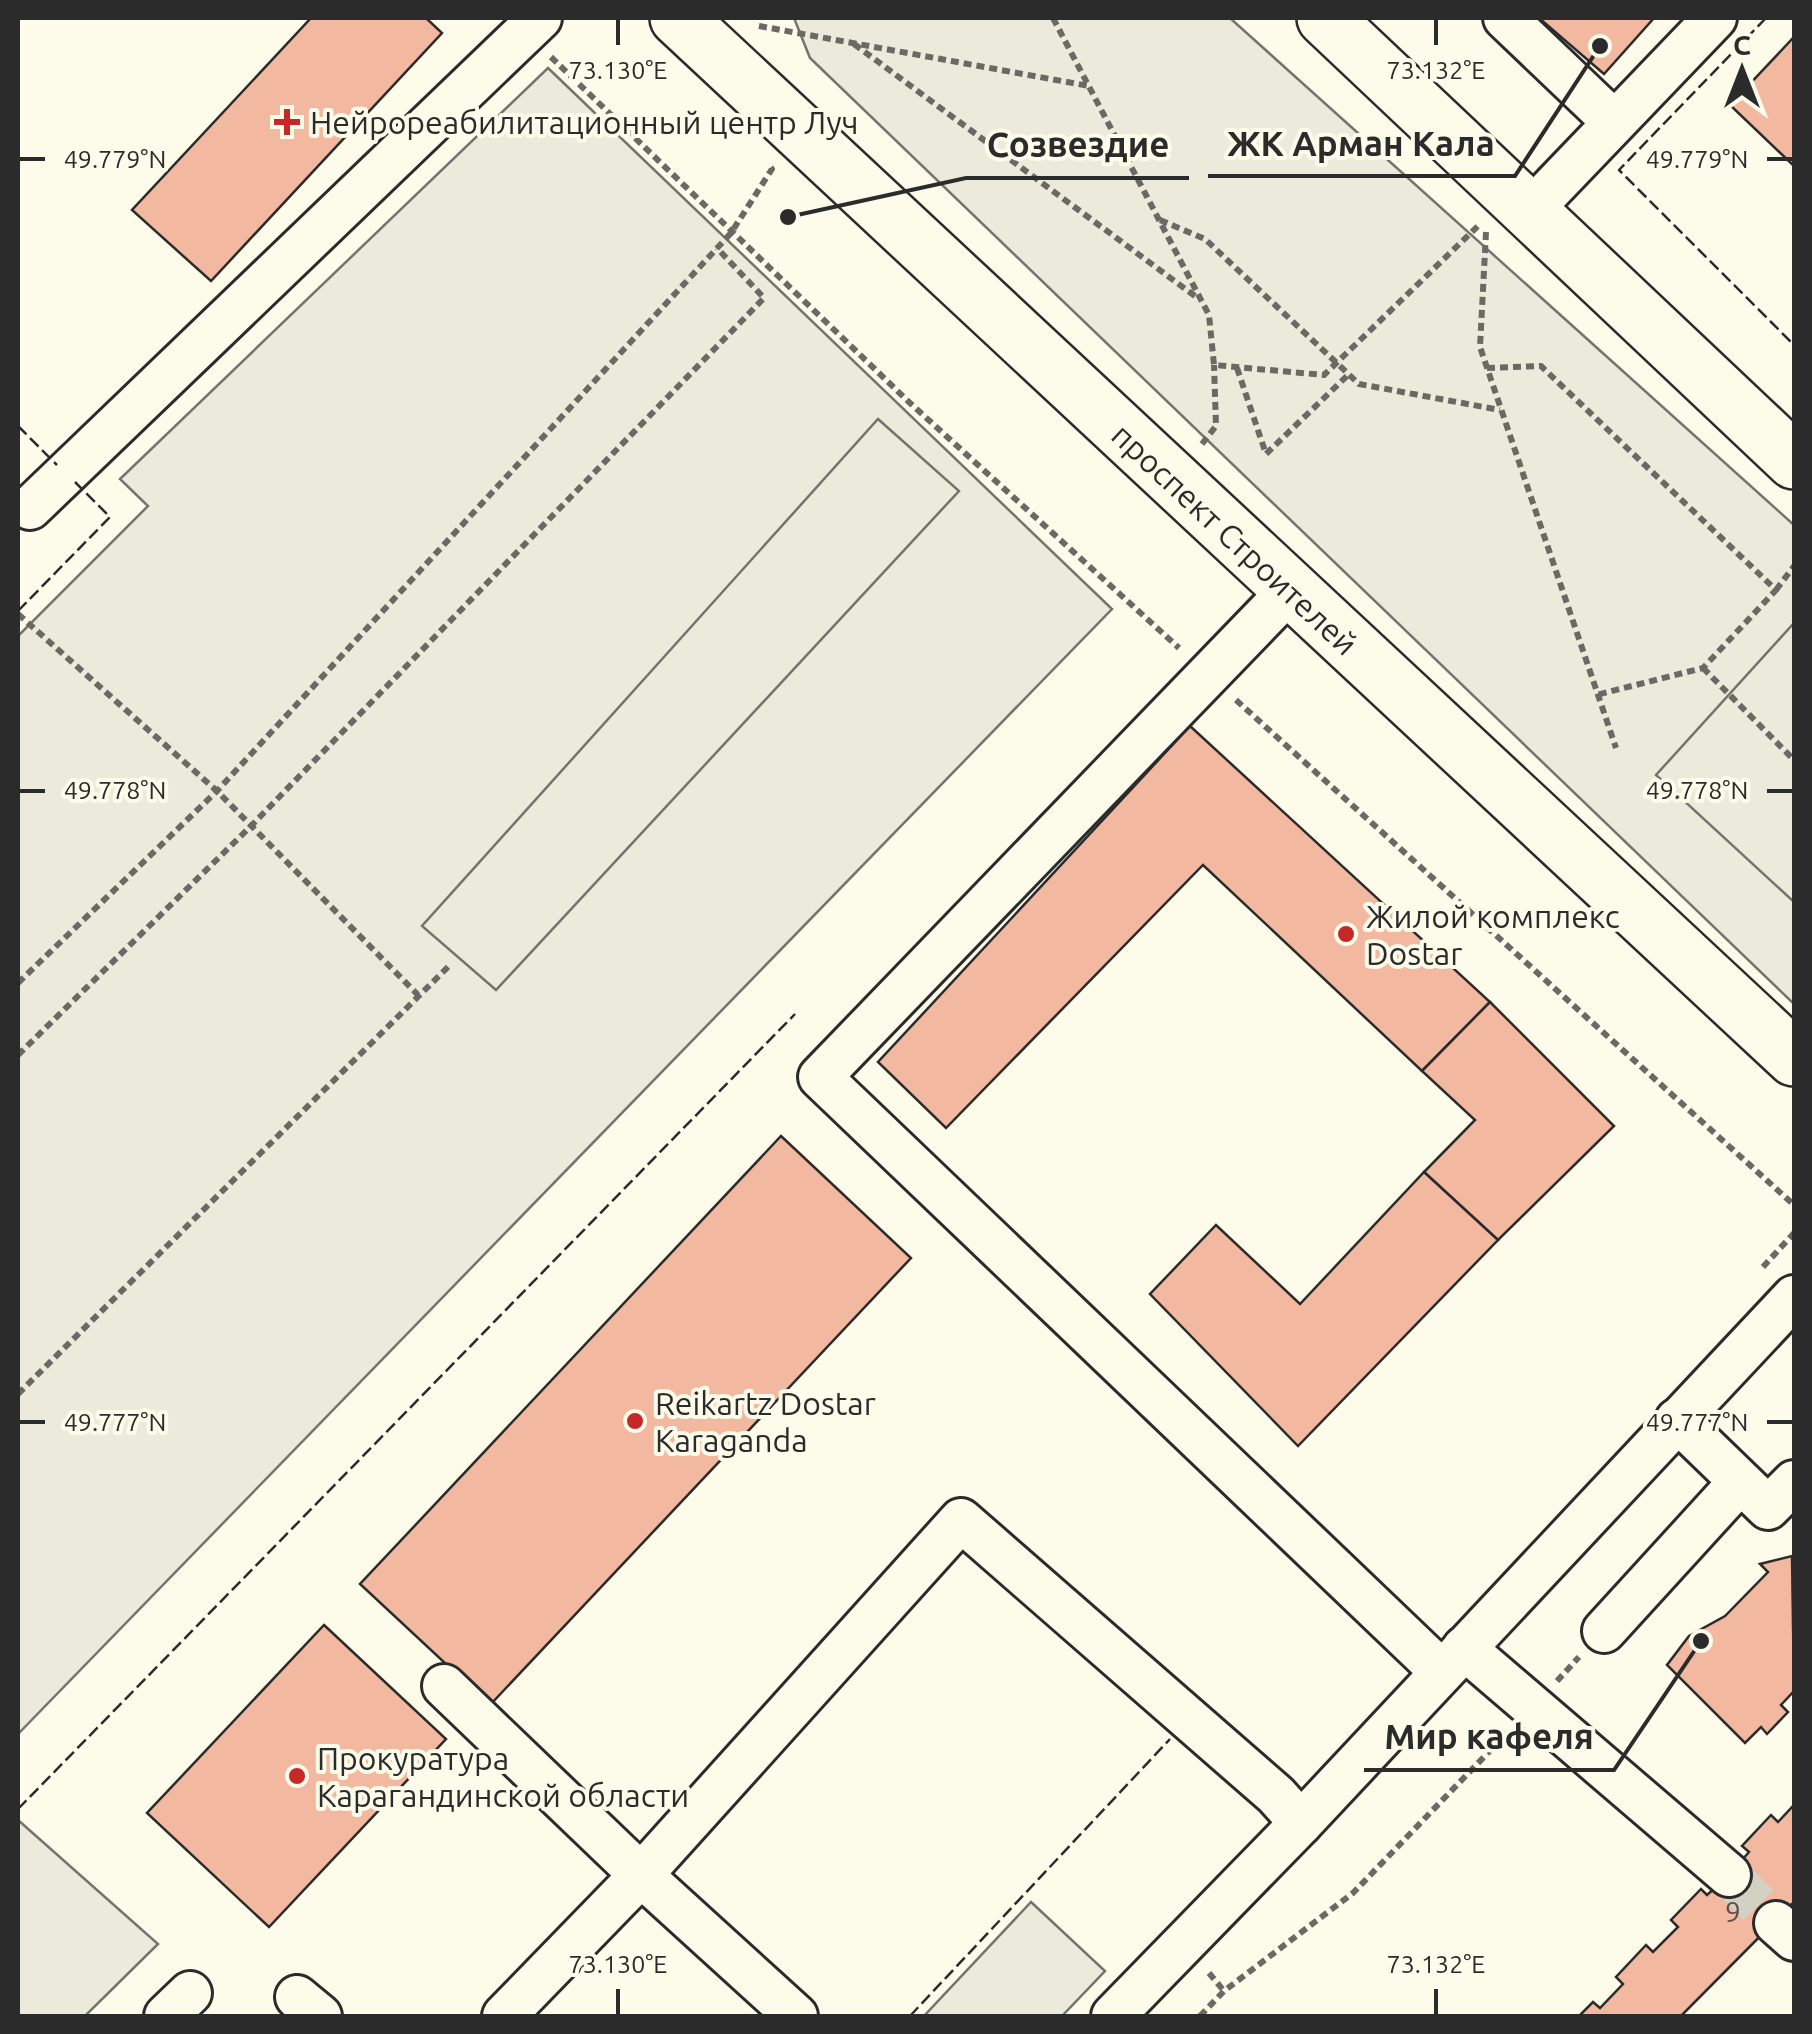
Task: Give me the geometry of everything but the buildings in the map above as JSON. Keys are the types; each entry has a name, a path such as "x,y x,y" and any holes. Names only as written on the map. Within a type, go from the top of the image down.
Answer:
{"main road":[{"path":"1325,18 1794,461"},
{"name":"проспект Строителей","path":"690,21 745,80 1794,1058"}],"street":[{"path":"1505,18 1614,122"},
{"path":"1530,211 1715,18"},
{"path":"30,508 533,25"},
{"path":"1290,590 820,1078 1453,1660 1531,1708 1729,1875"},
{"path":"1114,2016 1301,1823 1794,1297"},
{"path":"1677,1420 1768,1508 1794,1482"},
{"path":"1604,1631 1740,1482"},
{"path":"504,2016 641,1875 961,1520 1276,1795 1301,1823"},
{"path":"444,1686 641,1875 796,2016"}],"path":[{"path":"1053,18 1209,315 1216,426 1198,449"},
{"path":"758,22 854,44 1090,86"},
{"path":"745,80 771,50 758,22"},
{"path":"533,25 731,233 910,403 1794,1205"},
{"path":"854,44 1201,300"},
{"path":"18,982 218,791 731,233 772,168 760,157"},
{"path":"1214,365 1324,375 1486,218 1480,347 1616,748"},
{"path":"1159,219 1205,239 1359,384 1500,410"},
{"path":"18,1055 252,826 764,298 717,248"},
{"path":"1486,368 1540,366 1776,590"},
{"path":"1237,368 1266,454 1349,374"},
{"path":"1596,695 1702,668 1794,566"},
{"path":"18,614 218,791 418,995"},
{"path":"1702,668 1794,760"},
{"path":"18,1394 450,964"},
{"path":"1200,2016 1224,1991 1353,1894 1604,1631"}],"shaded area":[{"path":"794,18 1230,18 1794,525 1794,1004 810,58"},
{"path":"548,68 1112,609 18,1734 18,636 148,506 120,479"},
{"path":"878,419 959,491 496,990 422,926"},
{"path":"1794,623 1794,902 1656,775"},
{"path":"18,1820 158,1944 85,2016 18,2016"},
{"path":"1031,1902 1105,1971 1062,2016 924,2016"}],"tunnel":[{"path":"1729,1875 1776,1923"}],"fence":[{"path":"1766,18 1619,170 1794,345"},
{"path":"18,426 57,465"},
{"path":"18,611 110,517 75,482"},
{"path":"18,1809 795,1014"},
{"path":"910,2016 1170,1739"}],"place":[{"name":"ЖК Арман Кала","path":"1600,46"},
{"name":"Нейрореабилитационный центр Луч","path":"287,122"},
{"name":"Созвездие","path":"788,217"},
{"name":"Жилой комплекс Dostar","path":"1346,934"},
{"name":"Reikartz Dostar Karaganda","path":"635,1421"},
{"name":"Мир кафеля","path":"1701,1641"},
{"name":"Прокуратура Карагандинской области","path":"297,1776"}]}
